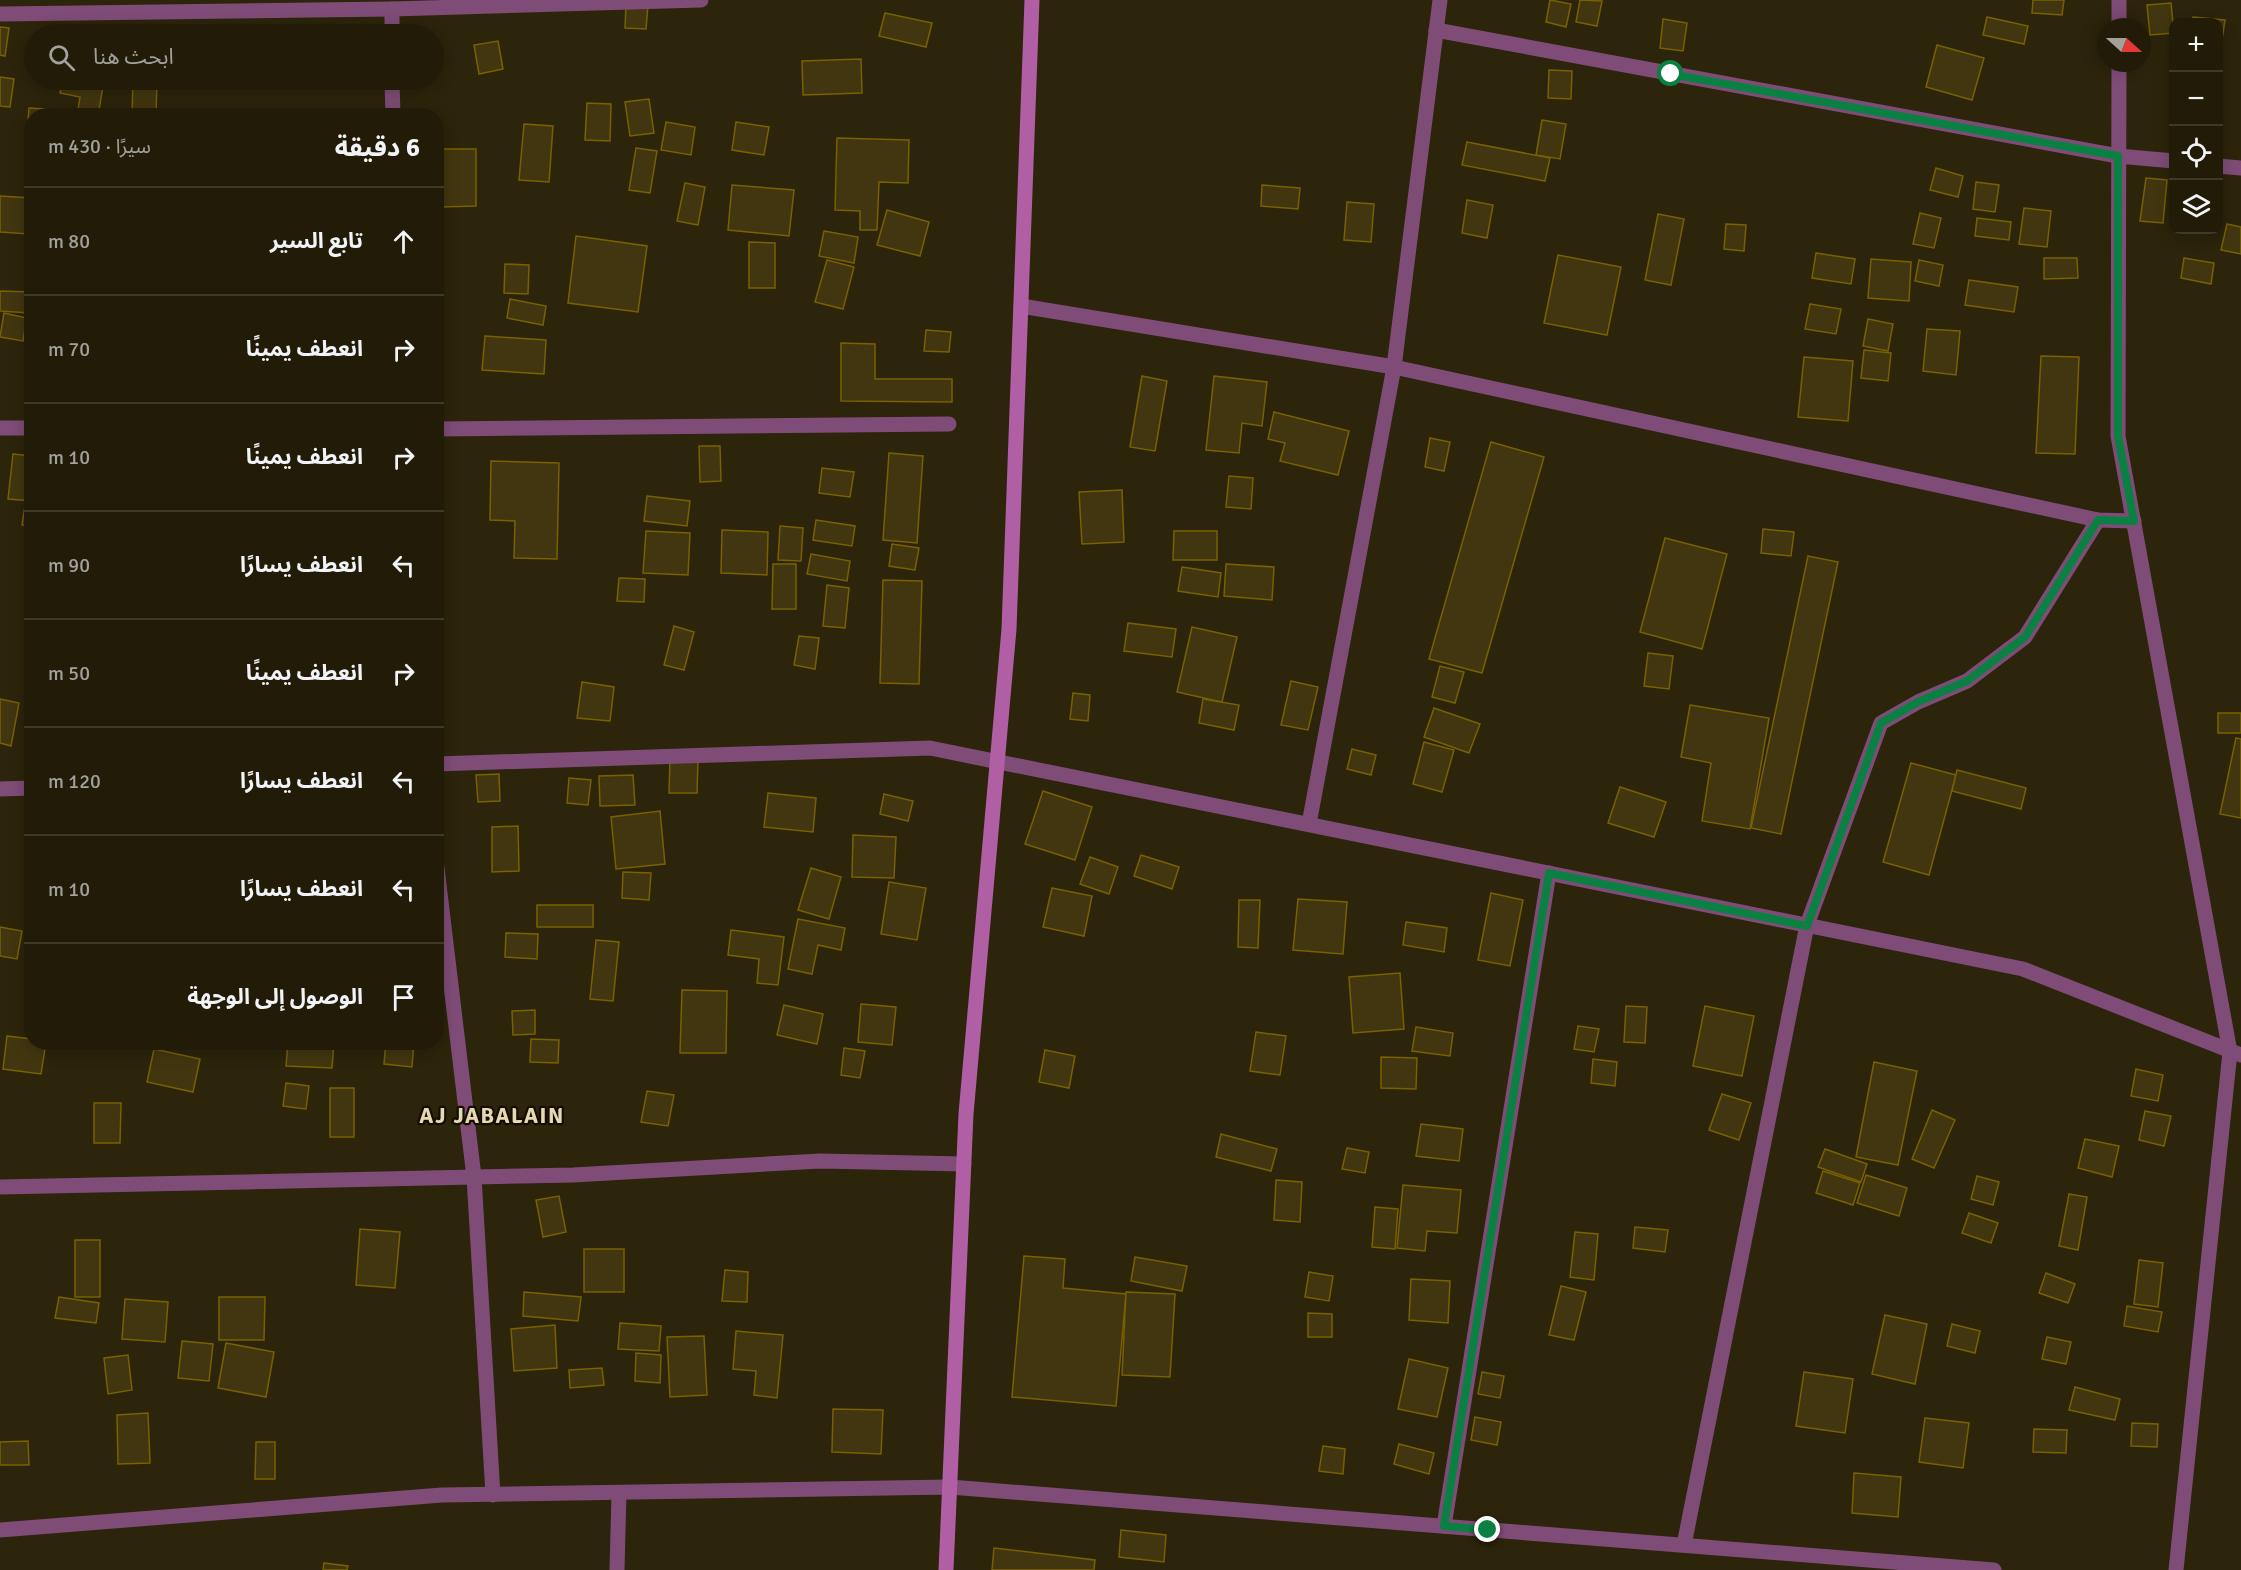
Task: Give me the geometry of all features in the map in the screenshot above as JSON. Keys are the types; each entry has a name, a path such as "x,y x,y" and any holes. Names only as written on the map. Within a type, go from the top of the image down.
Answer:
{"street":[{"path":"0,14 392,9 525,2 701,0"},
{"path":"946,1570 964,1164 1009,629 1032,0"},
{"path":"1309,824 1394,367 1440,0"},
{"path":"2119,0 2119,18"},
{"path":"392,9 392,24"},
{"path":"1436,30 2118,156 2169,161"},
{"path":"2119,72 2118,436 2236,1053 2176,1570"},
{"path":"392,90 393,108"},
{"path":"2223,166 2241,168"},
{"path":"1021,306 1394,367 2098,520 2134,521"},
{"path":"444,429 950,424"},
{"path":"0,428 24,428"},
{"path":"1684,1545 1807,926 1881,723 1918,702 1967,681 2025,637 2098,520"},
{"path":"444,764 930,748 2023,969 2236,1053"},
{"path":"0,789 24,788"},
{"path":"1444,1526 1549,873"},
{"path":"444,927 474,1177 493,1495"},
{"path":"0,1187 573,1174 820,1161 964,1164"},
{"path":"0,1530 442,1495 950,1487 1994,1570"},
{"path":"617,1570 619,1492"}],"building":[{"path":"1550,0 1571,4 1566,27 1546,22"},
{"path":"1580,0 1602,1 1597,26 1576,22"},
{"path":"2033,0 2064,0 2062,15 2032,13"},
{"path":"2171,3 2172,18 2169,18 2169,33 2151,35 2151,18 2148,18 2147,5"},
{"path":"626,4 648,5 646,29 625,28"},
{"path":"885,13 932,23 926,47 879,36"},
{"path":"1987,17 2028,26 2024,44 1983,35"},
{"path":"1663,19 1687,23 1683,51 1660,48"},
{"path":"0,27 9,28 5,56 0,55"},
{"path":"498,41 503,69 479,74 474,45"},
{"path":"1937,45 1984,58 1972,100 1926,87"},
{"path":"861,59 862,93 803,95 802,61"},
{"path":"1549,70 1572,71 1571,99 1548,98"},
{"path":"0,77 14,79 10,107 0,106"},
{"path":"61,90 102,90 99,108 78,108 80,97 60,93"},
{"path":"133,90 157,90 156,108 132,108"},
{"path":"649,99 654,133 630,136 625,102"},
{"path":"587,103 611,104 610,141 585,140"},
{"path":"1542,120 1566,124 1560,159 1536,155"},
{"path":"666,122 695,127 691,155 661,150"},
{"path":"736,122 769,127 764,155 732,150"},
{"path":"524,124 553,126 549,182 519,180"},
{"path":"837,138 909,140 908,183 879,182 877,230 860,230 860,211 835,210"},
{"path":"1467,142 1550,158 1545,181 1462,165"},
{"path":"636,148 657,151 650,193 629,190"},
{"path":"444,149 476,149 476,206 444,207"},
{"path":"1936,168 1963,176 1958,197 1930,190"},
{"path":"2146,178 2167,180 2163,223 2140,221"},
{"path":"1976,182 1999,185 1995,212 1973,209"},
{"path":"685,183 705,187 698,225 677,221"},
{"path":"732,185 794,190 789,236 728,230"},
{"path":"1262,185 1300,188 1298,209 1261,206"},
{"path":"0,196 24,198 24,234 0,232"},
{"path":"1467,200 1493,205 1487,238 1462,233"},
{"path":"1347,202 1374,204 1371,242 1344,240"},
{"path":"2024,208 2051,211 2047,247 2019,244"},
{"path":"887,210 929,222 920,256 877,245"},
{"path":"1920,213 1941,218 1934,248 1913,244"},
{"path":"1658,214 1684,219 1671,285 1645,280"},
{"path":"1977,218 2011,222 2009,240 1975,236"},
{"path":"1726,224 1746,225 1744,251 1724,249"},
{"path":"2227,224 2241,227 2241,254 2221,250"},
{"path":"824,231 858,237 854,263 819,256"},
{"path":"576,236 647,246 638,312 568,303"},
{"path":"749,242 775,243 775,288 749,288"},
{"path":"1816,253 1855,259 1851,284 1812,278"},
{"path":"1558,255 1621,267 1607,335 1544,323"},
{"path":"2044,258 2077,258 2078,278 2044,279"},
{"path":"2184,258 2214,263 2211,284 2181,278"},
{"path":"1871,259 1911,262 1909,301 1868,298"},
{"path":"827,260 854,267 843,309 815,302"},
{"path":"1919,260 1943,265 1939,286 1915,281"},
{"path":"505,264 529,265 528,294 504,293"},
{"path":"1969,280 2018,287 2014,312 1965,305"},
{"path":"0,291 24,292 24,313 0,311"},
{"path":"510,299 546,306 543,325 507,318"},
{"path":"1810,304 1841,309 1836,334 1805,329"},
{"path":"4,313 24,317 23,341 0,337"},
{"path":"1868,319 1893,324 1888,351 1863,346"},
{"path":"1927,329 1960,331 1956,375 1923,371"},
{"path":"926,330 951,332 949,352 924,351"},
{"path":"485,336 546,340 544,374 482,370"},
{"path":"841,343 875,344 875,379 952,379 952,402 841,401"},
{"path":"1864,350 1891,353 1888,381 1861,378"},
{"path":"2041,356 2079,357 2075,454 2036,453"},
{"path":"1804,357 1853,361 1848,421 1798,417"},
{"path":"1142,376 1167,381 1155,451 1130,447"},
{"path":"1214,376 1267,382 1262,426 1242,423 1239,453 1206,450"},
{"path":"1274,412 1349,431 1338,475 1280,461 1285,443 1268,439"},
{"path":"1430,438 1450,442 1444,471 1425,467"},
{"path":"1491,442 1544,457 1482,673 1429,659"},
{"path":"699,446 720,446 721,481 700,482"},
{"path":"889,453 923,456 917,543 883,540"},
{"path":"13,454 24,455 24,500 8,499"},
{"path":"491,461 559,463 557,559 514,558 515,521 490,520"},
{"path":"822,468 854,472 850,497 819,493"},
{"path":"1229,476 1253,478 1251,509 1226,507"},
{"path":"1122,490 1124,542 1082,544 1079,492"},
{"path":"647,496 690,501 687,526 644,521"},
{"path":"816,520 855,526 852,546 813,540"},
{"path":"780,526 803,528 801,561 778,560"},
{"path":"1763,529 1794,532 1791,556 1761,553"},
{"path":"722,530 768,532 767,575 721,573"},
{"path":"646,531 690,533 688,575 643,573"},
{"path":"1174,531 1217,531 1217,560 1173,560"},
{"path":"1665,538 1727,554 1702,649 1640,632"},
{"path":"892,544 919,548 915,570 889,566"},
{"path":"811,554 850,561 847,581 807,574"},
{"path":"1808,556 1838,562 1781,834 1751,828"},
{"path":"773,564 796,564 796,609 772,609"},
{"path":"1226,564 1274,567 1272,600 1224,596"},
{"path":"1182,567 1221,573 1218,597 1178,591"},
{"path":"619,578 645,579 644,602 617,601"},
{"path":"883,580 922,581 919,684 880,683"},
{"path":"827,585 849,588 845,628 823,626"},
{"path":"1128,623 1176,629 1172,657 1124,651"},
{"path":"674,626 694,632 684,670 664,665"},
{"path":"1192,627 1237,637 1222,702 1177,692"},
{"path":"799,636 819,638 815,669 794,665"},
{"path":"1648,653 1673,656 1669,689 1644,686"},
{"path":"1440,666 1464,672 1455,703 1432,697"},
{"path":"1291,681 1318,687 1308,730 1281,725"},
{"path":"582,682 614,687 610,721 577,718"},
{"path":"1073,693 1090,695 1088,721 1070,719"},
{"path":"0,699 19,703 11,746 0,743"},
{"path":"1203,699 1239,705 1234,730 1199,723"},
{"path":"1690,705 1769,718 1750,829 1702,821 1711,763 1681,757"},
{"path":"1434,708 1480,724 1469,753 1424,737"},
{"path":"2218,713 2241,713 2241,733 2218,733"},
{"path":"2236,738 2241,739 2241,818 2220,814"},
{"path":"1424,742 1454,750 1442,792 1413,784"},
{"path":"1352,749 1376,755 1371,775 1347,769"},
{"path":"670,758 698,759 697,793 669,793"},
{"path":"1911,763 1956,775 1929,875 1883,862"},
{"path":"1957,770 2026,788 2021,809 1952,791"},
{"path":"499,774 500,801 478,802 476,775"},
{"path":"633,775 635,805 600,806 599,776"},
{"path":"569,778 591,780 588,805 567,803"},
{"path":"1620,787 1666,802 1654,837 1608,823"},
{"path":"1043,791 1092,807 1075,860 1025,844"},
{"path":"768,793 816,798 813,832 764,827"},
{"path":"884,794 913,801 908,821 880,814"},
{"path":"660,811 665,864 616,869 611,817"},
{"path":"518,826 519,871 492,872 492,827"},
{"path":"853,835 896,837 894,878 852,877"},
{"path":"1141,855 1179,867 1172,889 1134,876"},
{"path":"1090,857 1118,867 1109,894 1080,884"},
{"path":"811,868 841,877 829,919 798,910"},
{"path":"623,872 651,873 649,900 622,898"},
{"path":"889,882 926,888 917,940 881,934"},
{"path":"1052,888 1092,896 1084,936 1043,927"},
{"path":"1491,893 1523,900 1510,966 1478,960"},
{"path":"1298,899 1347,902 1343,954 1293,950"},
{"path":"1239,900 1260,900 1258,948 1238,947"},
{"path":"537,905 593,905 593,927 537,927"},
{"path":"798,919 845,928 841,950 818,945 812,974 788,969"},
{"path":"1406,922 1447,928 1444,952 1403,945"},
{"path":"0,927 22,931 17,959 0,956"},
{"path":"731,930 784,937 778,985 757,983 759,959 728,955"},
{"path":"506,933 538,934 537,959 505,957"},
{"path":"596,940 619,942 613,1001 590,999"},
{"path":"1400,973 1404,1029 1353,1033 1349,977"},
{"path":"682,990 727,991 726,1053 680,1053"},
{"path":"861,1004 896,1007 892,1045 858,1042"},
{"path":"784,1005 823,1014 817,1044 777,1035"},
{"path":"1626,1006 1647,1007 1645,1043 1624,1042"},
{"path":"1705,1006 1754,1016 1742,1076 1693,1066"},
{"path":"535,1010 535,1034 513,1035 512,1011"},
{"path":"1578,1026 1599,1029 1594,1052 1574,1049"},
{"path":"1416,1027 1453,1033 1450,1056 1412,1051"},
{"path":"1256,1032 1286,1036 1280,1075 1250,1071"},
{"path":"7,1036 24,1038 24,1050 45,1050 41,1074 3,1069"},
{"path":"531,1039 559,1040 558,1063 530,1062"},
{"path":"844,1048 865,1051 860,1078 841,1075"},
{"path":"154,1050 200,1059 193,1092 147,1082"},
{"path":"287,1050 333,1050 332,1068 286,1066"},
{"path":"385,1050 413,1050 412,1067 384,1064"},
{"path":"1045,1050 1075,1056 1069,1088 1039,1082"},
{"path":"1381,1057 1417,1058 1416,1089 1381,1088"},
{"path":"1593,1059 1617,1062 1615,1086 1591,1083"},
{"path":"1874,1062 1917,1071 1898,1165 1856,1157"},
{"path":"2136,1069 2163,1075 2158,1101 2131,1096"},
{"path":"286,1083 309,1086 306,1109 283,1106"},
{"path":"330,1088 354,1088 354,1137 330,1137"},
{"path":"647,1091 674,1095 668,1126 641,1122"},
{"path":"1722,1094 1751,1103 1739,1140 1709,1130"},
{"path":"94,1103 121,1103 120,1143 94,1143"},
{"path":"1932,1110 1955,1120 1934,1168 1912,1159"},
{"path":"2145,1111 2171,1116 2164,1146 2139,1140"},
{"path":"1421,1124 1463,1129 1459,1161 1416,1156"},
{"path":"1221,1134 1277,1149 1271,1171 1216,1157"},
{"path":"2085,1139 2119,1146 2112,1177 2078,1168"},
{"path":"1347,1148 1369,1152 1365,1173 1342,1169"},
{"path":"1825,1149 1867,1164 1861,1182 1818,1167"},
{"path":"1823,1171 1860,1183 1853,1205 1816,1193"},
{"path":"1866,1175 1907,1188 1899,1216 1857,1203"},
{"path":"1977,1176 1999,1182 1993,1205 1971,1199"},
{"path":"1276,1180 1302,1182 1300,1222 1274,1220"},
{"path":"1403,1185 1461,1190 1457,1233 1427,1231 1425,1251 1397,1248"},
{"path":"2069,1194 2087,1197 2078,1250 2059,1246"},
{"path":"559,1196 566,1232 543,1237 536,1200"},
{"path":"1375,1207 1398,1209 1395,1249 1372,1247"},
{"path":"1969,1213 1998,1223 1991,1243 1962,1233"},
{"path":"1635,1227 1668,1230 1665,1252 1633,1248"},
{"path":"360,1229 400,1232 395,1288 356,1285"},
{"path":"1575,1232 1598,1234 1594,1280 1570,1277"},
{"path":"75,1240 100,1240 100,1297 75,1297"},
{"path":"584,1249 624,1249 624,1292 584,1292"},
{"path":"1024,1256 1065,1259 1063,1288 1126,1294 1116,1406 1012,1397"},
{"path":"1135,1257 1187,1266 1182,1291 1131,1281"},
{"path":"2139,1260 2163,1263 2158,1307 2134,1304"},
{"path":"725,1270 748,1272 747,1302 722,1301"},
{"path":"1309,1272 1333,1276 1329,1301 1305,1297"},
{"path":"2046,1273 2075,1284 2068,1303 2039,1293"},
{"path":"1411,1279 1450,1281 1448,1323 1409,1320"},
{"path":"1561,1286 1586,1292 1574,1340 1549,1335"},
{"path":"524,1292 581,1297 578,1321 523,1316"},
{"path":"1126,1292 1175,1294 1170,1377 1122,1375"},
{"path":"59,1297 99,1303 96,1323 55,1318"},
{"path":"219,1297 265,1297 264,1340 219,1340"},
{"path":"125,1299 168,1302 165,1342 122,1339"},
{"path":"2127,1306 2162,1312 2158,1332 2124,1326"},
{"path":"1308,1313 1332,1314 1332,1337 1308,1337"},
{"path":"1885,1315 1927,1324 1915,1384 1872,1374"},
{"path":"620,1323 661,1326 659,1351 618,1349"},
{"path":"1952,1324 1980,1331 1975,1353 1947,1346"},
{"path":"555,1325 557,1368 514,1371 511,1329"},
{"path":"736,1331 783,1335 777,1398 754,1395 756,1371 733,1369"},
{"path":"704,1336 707,1395 670,1397 667,1337"},
{"path":"2047,1337 2071,1342 2066,1364 2042,1359"},
{"path":"182,1341 213,1344 209,1381 178,1378"},
{"path":"226,1343 274,1352 266,1397 218,1388"},
{"path":"636,1353 661,1355 660,1383 635,1381"},
{"path":"128,1355 132,1390 108,1394 104,1358"},
{"path":"1409,1359 1448,1368 1437,1417 1398,1409"},
{"path":"602,1368 604,1385 570,1388 569,1370"},
{"path":"1482,1372 1504,1376 1500,1398 1478,1394"},
{"path":"1804,1372 1853,1379 1845,1433 1796,1426"},
{"path":"2075,1387 2120,1399 2115,1420 2069,1410"},
{"path":"833,1409 883,1410 881,1454 832,1452"},
{"path":"148,1413 150,1463 118,1464 117,1415"},
{"path":"1475,1417 1501,1422 1497,1445 1471,1440"},
{"path":"1925,1418 1969,1423 1963,1468 1919,1462"},
{"path":"2132,1423 2158,1424 2157,1447 2131,1446"},
{"path":"2034,1429 2067,1430 2066,1453 2033,1452"},
{"path":"28,1441 29,1465 0,1465 0,1442"},
{"path":"256,1442 275,1442 275,1479 255,1479"},
{"path":"1399,1444 1434,1453 1429,1474 1394,1464"},
{"path":"1323,1446 1345,1449 1343,1474 1319,1471"},
{"path":"1854,1473 1901,1477 1898,1517 1852,1513"},
{"path":"1121,1530 1166,1535 1164,1562 1119,1557"},
{"path":"994,1548 1095,1560 1094,1570 992,1570"},
{"path":"324,1563 348,1566 347,1570 323,1570"}],"district":[{"name":"AJ JABALAIN","path":"492,1115"}],"route":[{"path":"1488,1530 1444,1526 1549,873 1807,926 1881,723 1918,702 1967,681 2025,637 2098,520 2134,521 2118,436 2118,156 1671,74"}]}
